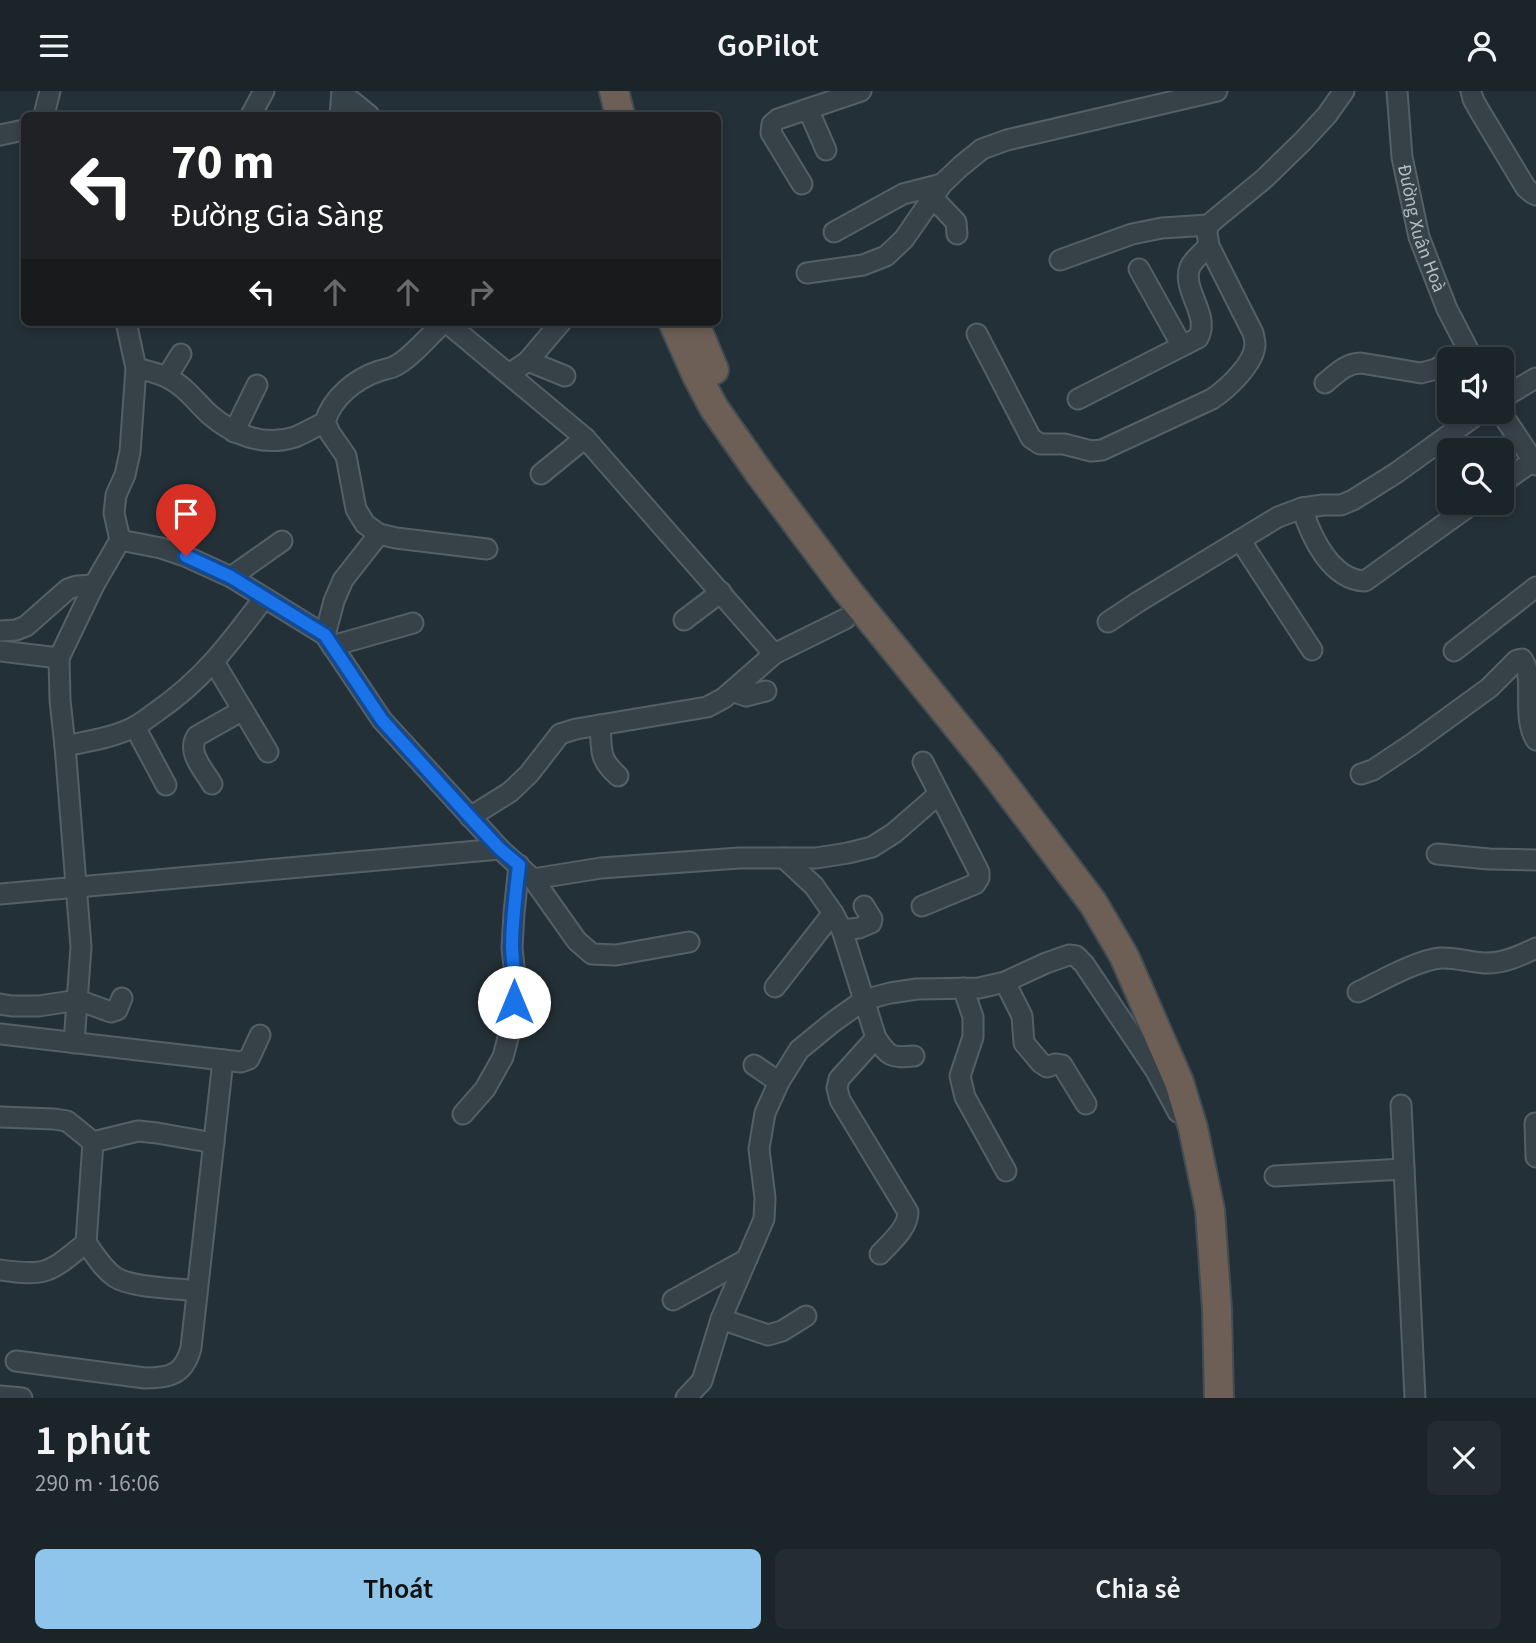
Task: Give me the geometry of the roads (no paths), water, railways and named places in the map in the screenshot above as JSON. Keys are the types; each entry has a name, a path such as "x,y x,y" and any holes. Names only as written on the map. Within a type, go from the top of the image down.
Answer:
{"highway":[{"path":"614,91 619,112"},
{"path":"631,91 635,112"},
{"path":"675,326 714,408 760,474 846,589 1027,815 1093,903 1124,956 1179,1083 1193,1128 1210,1210 1217,1309 1219,1398"},
{"path":"696,326 716,376 755,439 850,569 1007,761 1109,905 1143,964 1164,1008 1205,1125 1215,1164 1228,1262 1234,1398"}],"street":[{"path":"45,112 50,91"},
{"path":"253,112 264,91"},
{"path":"802,184 771,133 772,124 778,119 862,91"},
{"path":"807,273 863,265 886,256 904,239 937,191 982,149 1007,140 1217,91"},
{"path":"1059,260 1132,234 1162,228 1208,225 1265,178 1303,141 1343,91"},
{"name":"Đường Xuân Hoà","path":"1398,91 1402,157 1419,237 1447,309 1457,347"},
{"path":"1471,91 1479,110 1526,188 1536,194"},
{"path":"340,112 342,92"},
{"path":"342,92 365,112"},
{"path":"808,109 826,150"},
{"path":"0,135 21,131"},
{"path":"834,232 902,194 937,191"},
{"path":"937,191 956,222 957,234"},
{"path":"976,334 1031,438 1040,444 1064,443 1091,451 1102,450 1212,399 1227,390 1251,357 1255,346 1253,333 1209,246 1206,233 1208,225"},
{"path":"1078,399 1198,338 1202,332 1202,322 1188,276 1193,262 1209,246"},
{"path":"1139,268 1182,346"},
{"path":"74,1043 82,947 60,700 59,658 94,585 120,540 114,513 116,495 125,475 130,452 136,368 127,326"},
{"path":"136,368 167,377 181,386 210,415 234,432 255,440 276,441 297,436 324,422 328,411 348,387 362,378 395,366 441,326"},
{"path":"450,326 585,438 774,654"},
{"path":"509,374 528,361 558,326"},
{"path":"167,377 181,354"},
{"path":"528,361 565,376"},
{"path":"1325,383 1354,363 1421,373 1437,368"},
{"path":"1514,391 1536,378"},
{"path":"234,432 257,385"},
{"path":"324,422 346,456 356,509 365,524 379,534 396,538 487,549"},
{"path":"1108,622 1138,601 1278,517 1302,508 1341,505 1353,501 1464,424"},
{"path":"1509,424 1535,463 1514,476"},
{"path":"541,474 585,438"},
{"path":"1302,508 1315,541 1340,574 1365,581 1457,515"},
{"path":"328,641 334,601 343,580 379,534"},
{"path":"120,540 186,556 231,577 328,641 382,720 500,849 526,872 578,941 592,954 616,955 689,942"},
{"path":"1240,540 1312,650"},
{"path":"231,577 282,541"},
{"path":"0,631 26,626 47,600 68,589 94,585"},
{"path":"1454,651 1536,587"},
{"path":"684,620 721,592"},
{"path":"65,746 109,737 135,727 170,702 202,675 226,649 264,598"},
{"path":"47,600 79,615"},
{"path":"470,817 510,792 529,774 560,734 576,729 707,708 724,698 774,654 845,619"},
{"path":"328,641 413,623"},
{"path":"0,651 59,658"},
{"path":"1361,774 1373,770 1412,744 1489,688 1517,660 1522,659 1528,666 1529,727 1536,740"},
{"path":"214,662 268,752"},
{"path":"732,691 746,696 766,691"},
{"path":"212,785 192,751 192,742 197,736 243,710"},
{"path":"600,725 602,755 606,765 618,776"},
{"path":"135,727 166,785"},
{"path":"922,906 975,884 979,878 979,871 923,762"},
{"path":"526,872 738,858 817,858 848,853 872,848 894,833 939,794"},
{"path":"0,894 500,849"},
{"path":"1437,854 1536,860"},
{"path":"785,858 814,886 837,921 876,1038 892,1057 914,1056"},
{"path":"463,1114 485,1089 503,1057 513,1019 516,984 512,948 513,924 526,872"},
{"path":"837,921 859,928 871,923 872,919 864,906"},
{"path":"775,986 837,921"},
{"path":"1358,992 1430,960 1455,958 1497,963 1536,948"},
{"path":"686,1398 702,1381 721,1319 764,1219 765,1198 759,1149 765,1113 779,1082 799,1050 864,1000 917,989 979,988 1005,982 1069,955 1076,956 1156,1071 1178,1112"},
{"path":"1005,982 1022,1016 1024,1043 1047,1067 1062,1065 1086,1104"},
{"path":"964,988 972,1017 973,1037 960,1076 965,1097 1006,1171"},
{"path":"0,1004 39,1006 78,1000 111,1012 117,1010 122,998"},
{"path":"0,1034 241,1062 250,1059 260,1035"},
{"path":"876,1038 839,1079 837,1088 840,1100 908,1212 903,1228 880,1254"},
{"path":"16,1361 163,1378 174,1374 188,1360 223,1060"},
{"path":"754,1065 779,1082"},
{"path":"1401,1105 1415,1398"},
{"path":"0,1117 67,1121 93,1142"},
{"path":"1536,1123 1536,1157"},
{"path":"93,1142 138,1131 214,1143"},
{"path":"93,1142 86,1243 116,1278 131,1283 197,1291"},
{"path":"1275,1176 1404,1169"},
{"path":"0,1270 43,1273 60,1265 86,1243"},
{"path":"673,1300 747,1258"},
{"path":"721,1319 768,1335 782,1331 806,1316"},
{"path":"0,1396 22,1398"}]}
